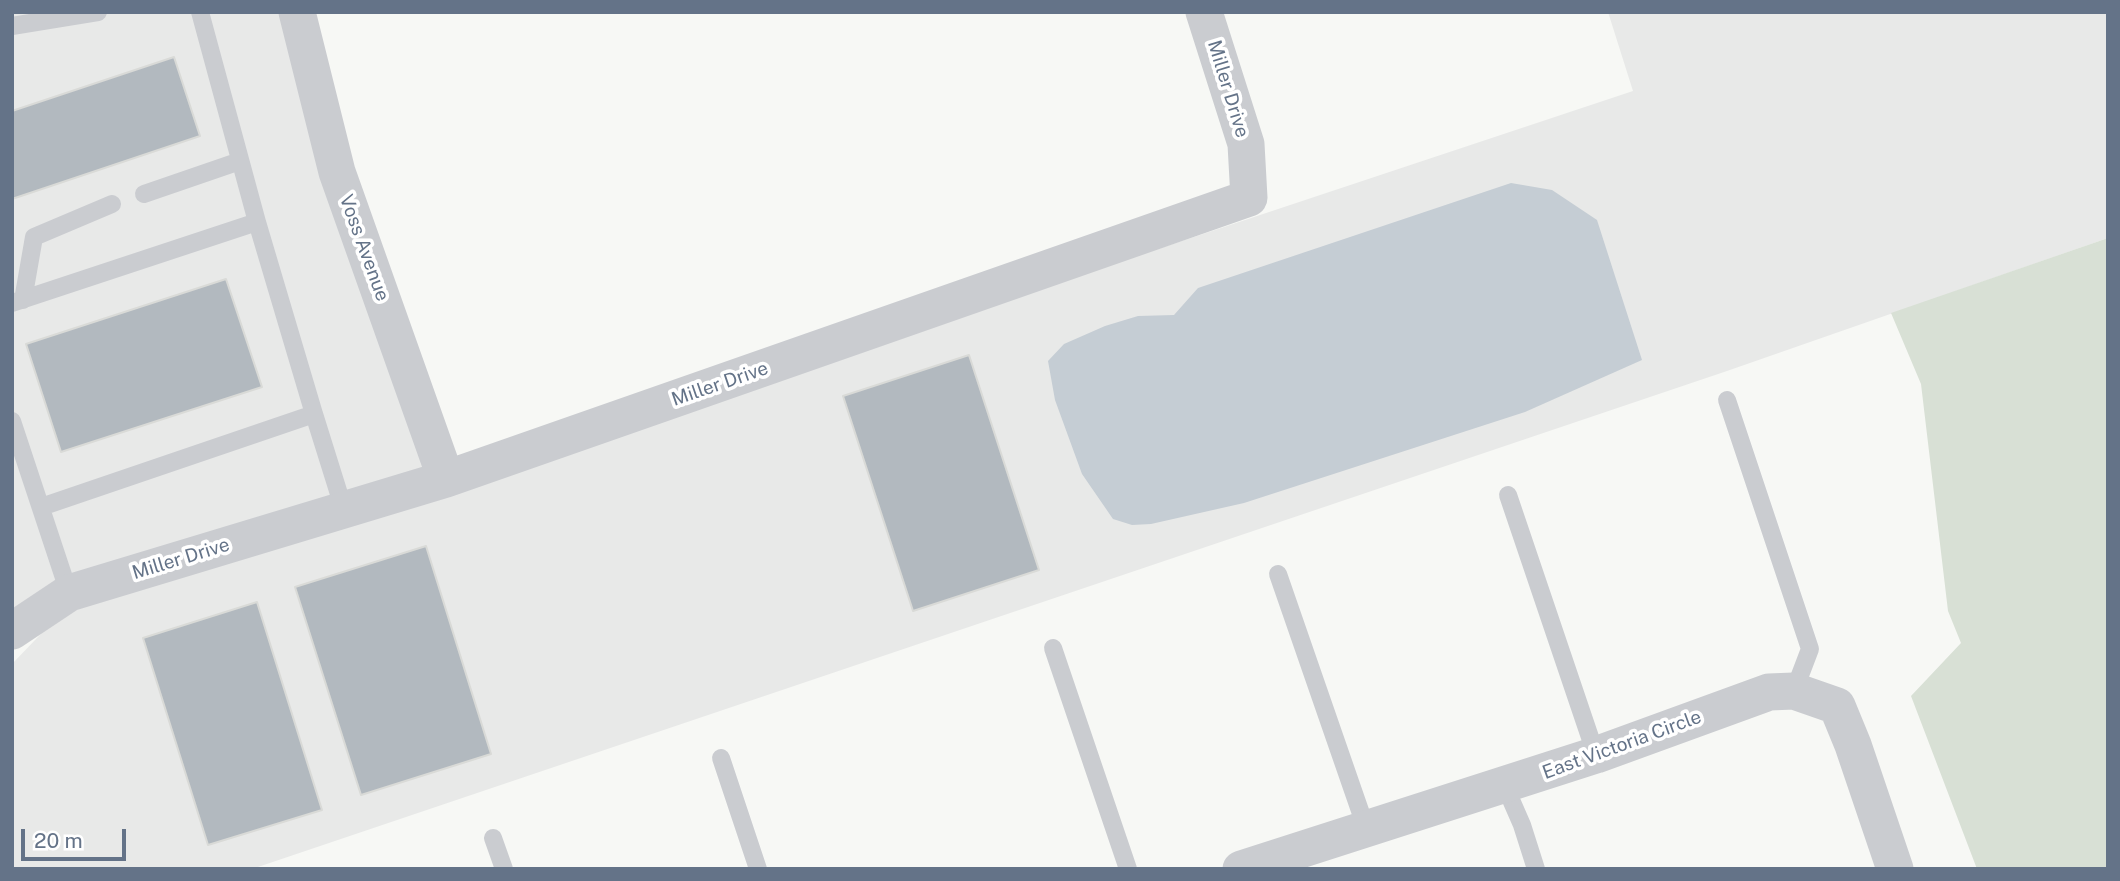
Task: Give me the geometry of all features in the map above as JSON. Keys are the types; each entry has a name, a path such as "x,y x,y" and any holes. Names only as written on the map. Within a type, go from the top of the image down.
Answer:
{"street":[{"name":"Voss Avenue","path":"297,12 337,172 446,479"},
{"name":"Miller Drive","path":"12,631 69,593 446,479 1249,198 1246,144 1204,12"},
{"name":"East Victoria Circle","path":"1248,868 1366,828 1505,786 1769,692 1794,691 1837,706 1895,869"}],"lane":[{"path":"12,26 97,12"},
{"path":"200,12 257,222 344,510"},
{"path":"144,194 240,161"},
{"path":"18,301 34,237 113,204"},
{"path":"18,301 257,222"},
{"path":"1727,400 1810,649 1794,691"},
{"path":"41,507 314,414"},
{"path":"12,421 69,593"},
{"path":"1508,495 1596,755"},
{"path":"1278,573 1366,828"},
{"path":"1053,648 1128,869"},
{"path":"721,758 758,869"},
{"path":"1505,786 1522,825 1536,869"},
{"path":"493,838 504,869"}],"shaded area":[{"path":"12,12 302,12 430,474 12,617"},
{"path":"1608,12 2108,12 2108,238 1727,371 252,869 12,869 12,664 60,614 1633,91"},
{"path":"1511,183 1552,190 1597,220 1642,360 1525,412 1244,503 1151,524 1132,525 1113,519 1082,474 1055,400 1048,361 1064,344 1105,326 1138,316 1174,315 1198,288"},
{"path":"2108,238 2108,869 1977,869 1911,696 1961,643 1948,611 1921,384 1891,313"}],"building":[{"path":"174,57 200,136 12,199 12,111"},
{"path":"226,279 262,387 61,452 26,344"},
{"path":"969,355 1039,570 913,611 843,396"},
{"path":"426,546 491,754 361,795 295,587"},
{"path":"257,602 322,810 208,845 143,638"}]}
